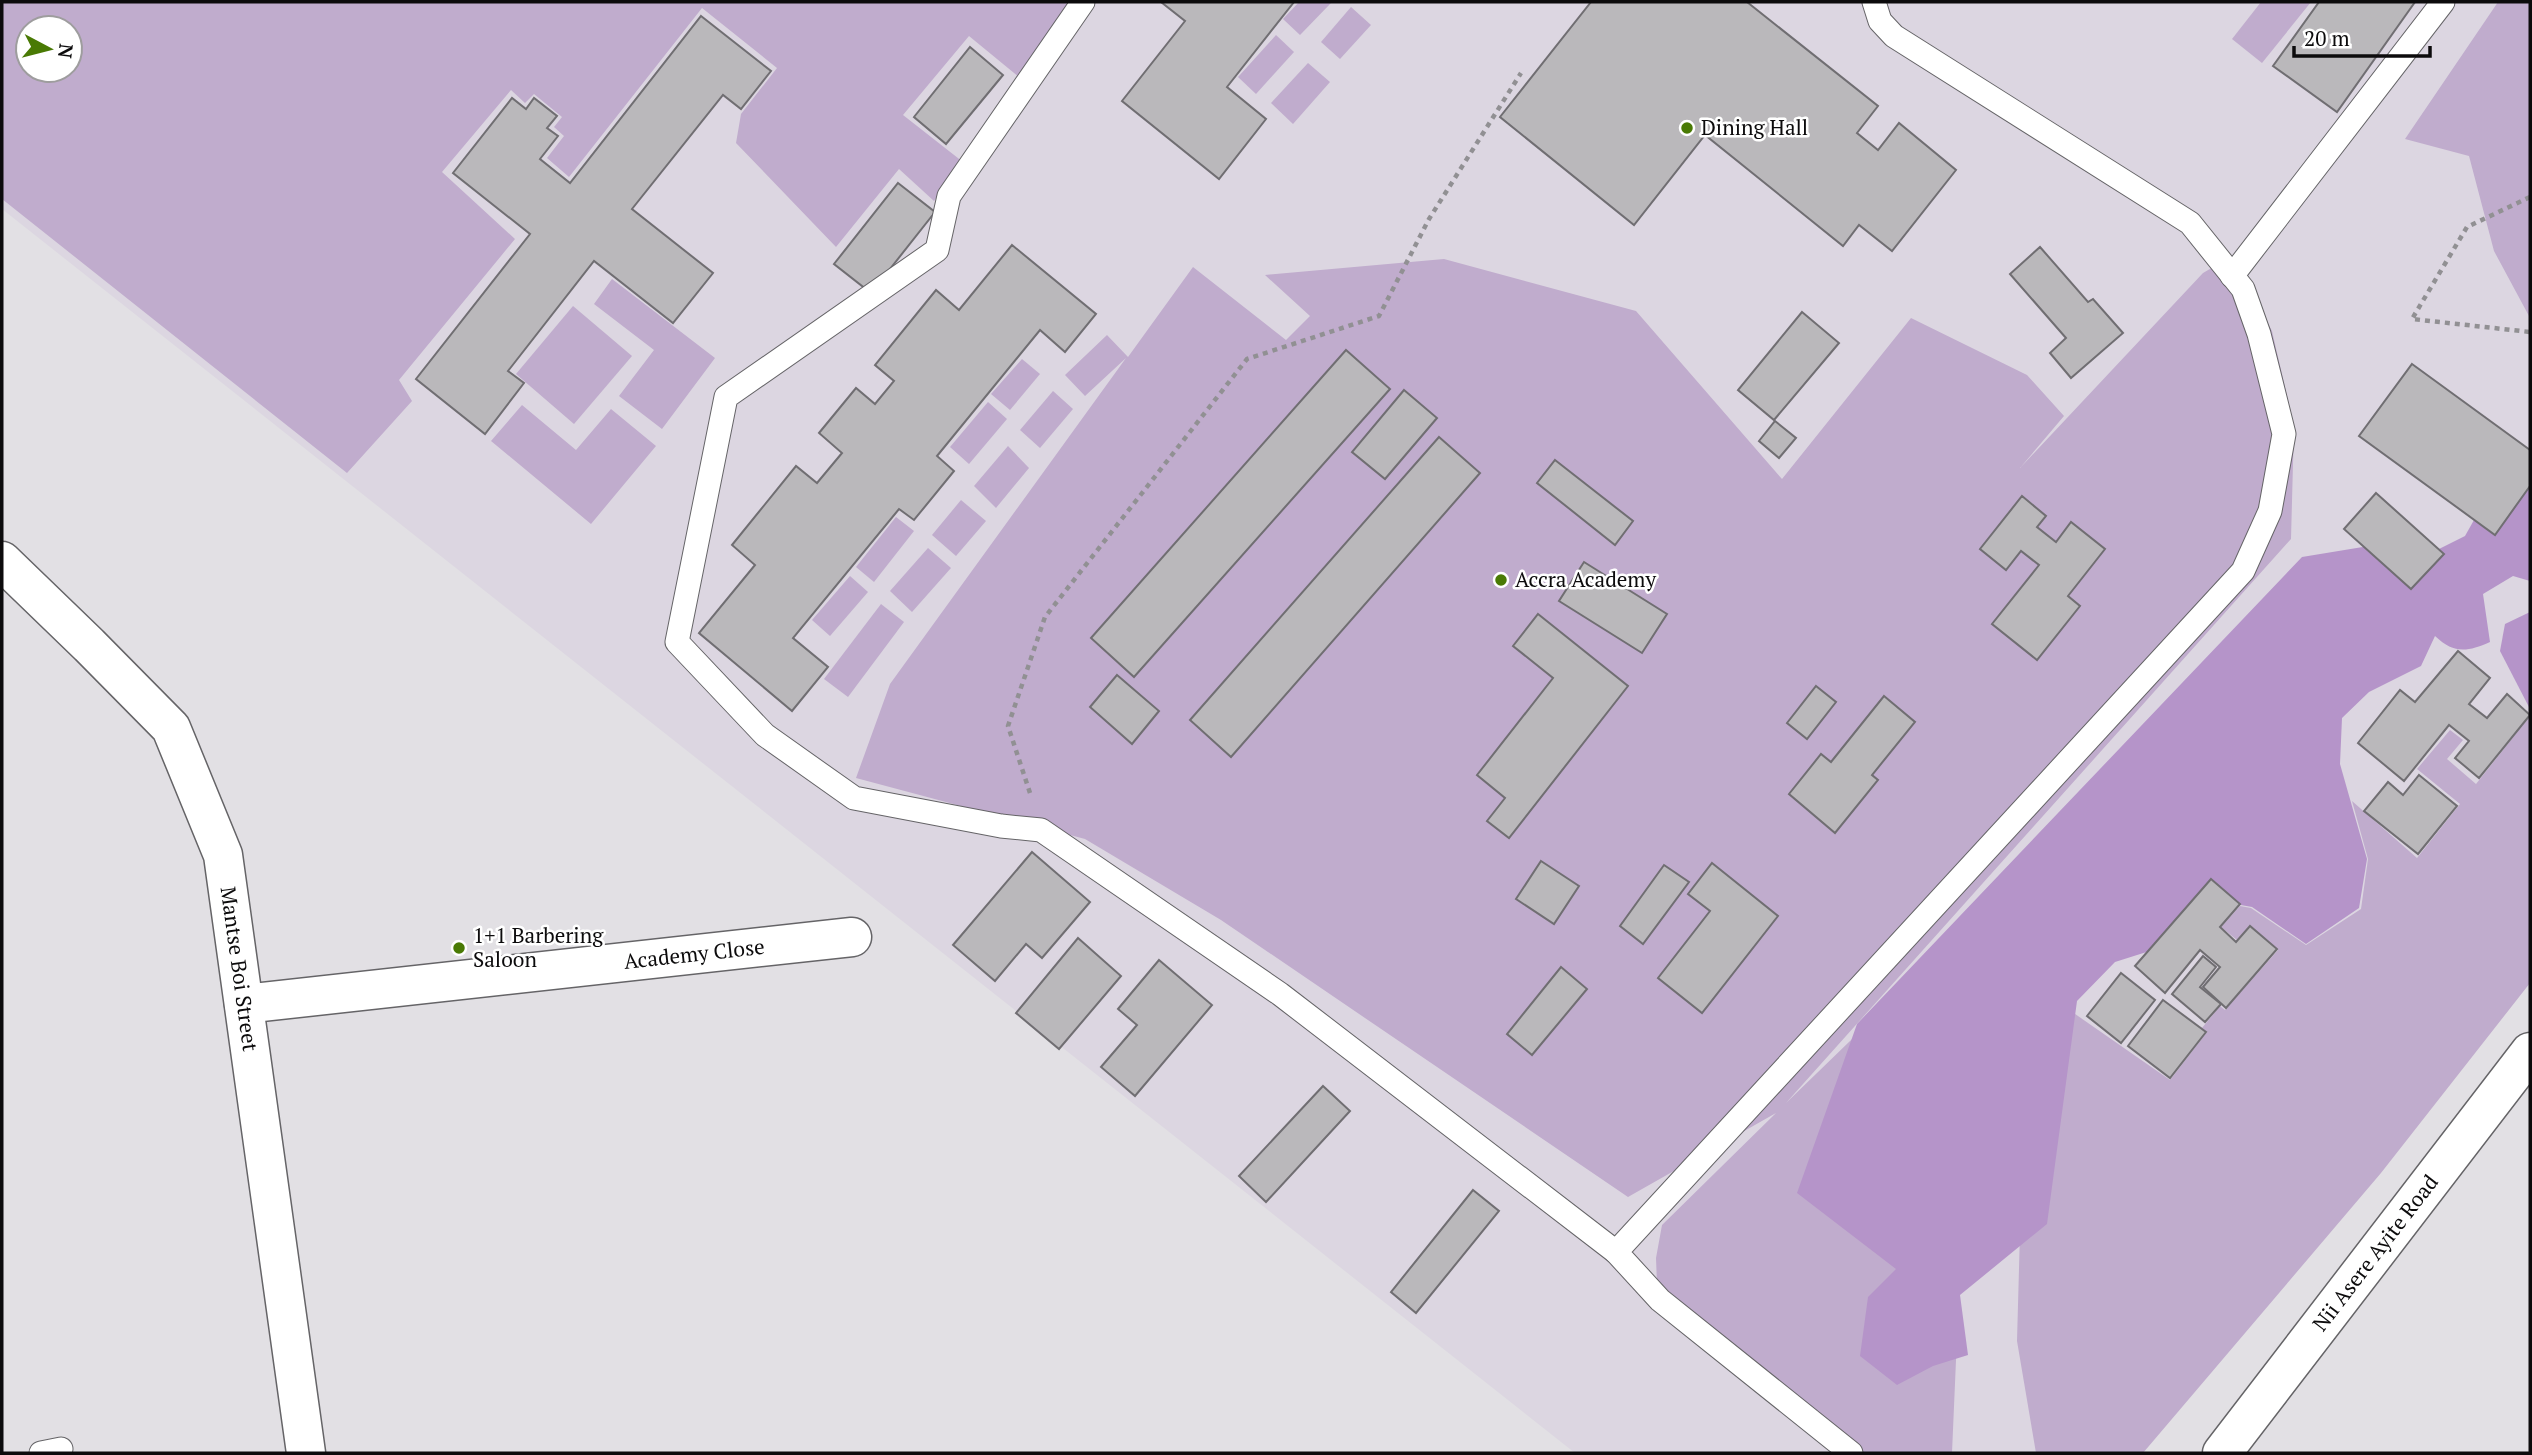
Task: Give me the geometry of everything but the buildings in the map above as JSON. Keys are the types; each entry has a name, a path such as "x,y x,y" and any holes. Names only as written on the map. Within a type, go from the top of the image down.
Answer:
{"street":[{"name":"Mantse Boi Street","path":"2,561 171,728 223,855 306,1453"},
{"name":"Academy Close","path":"244,1004 852,937"},
{"name":"Nii Asere Ayite Road","path":"2222,1453 2530,1052"}],"lane":[{"path":"1083,2 949,196 937,250 726,397 677,642 765,734 854,798 1001,826 1041,830 1280,994 1616,1252 1660,1300 1851,1453"},
{"path":"1616,1252 2243,571 2270,511 2284,434 2259,334 2243,289 2190,223 1894,36 1881,21 1874,2"},
{"path":"2232,276 2443,2"}],"path":[{"path":"1041,830 1009,726 1045,617 1247,359 1379,316 1429,219 1521,73"},
{"path":"2530,197 2467,228 2412,319 2530,332"}],"shaded area":[{"name":"Accra Academy","path":"2,2 2530,2 2530,952 2141,1453 1575,1453 2,209"},
{"path":"2,2 1078,2 1020,78 969,36 903,115 963,162 934,201 899,169 836,247 736,143 741,114 777,68 702,8 569,177 547,158 564,136 554,127 562,117 534,94 525,103 511,90 442,172 515,239 399,380 412,401 347,473 2,199"},
{"path":"1299,2 1332,2 1300,35 1283,19"},
{"path":"2261,2 2311,2 2262,63 2232,39"},
{"path":"2498,2 2530,2 2530,404 2529,316 2494,251 2469,156 2405,139"},
{"path":"1351,7 1371,25 1340,59 1321,42"},
{"path":"1276,35 1294,52 1256,94 1238,77"},
{"path":"1308,63 1330,82 1293,124 1271,103"},
{"path":"2232,256 2272,331 2294,426 2291,539 1786,1103 1975,920 1952,1453 1856,1453 1657,1284 1656,1258 1662,1225 1776,1113 1628,1197 1221,920 1085,839 856,778 890,684 1126,358 1085,396 1065,375 1107,335 1128,357 1193,267 1286,340 1310,316 1265,275 1444,259 1636,311 1782,479 1911,318 2027,375 2064,416 2020,468 2203,273"},
{"path":"612,279 715,358 662,429 619,396 654,350 594,304"},
{"path":"573,306 632,356 574,424 516,374"},
{"path":"1022,359 1040,374 1010,410 991,394"},
{"path":"1053,391 1073,409 1040,448 1020,430"},
{"path":"988,402 1007,419 969,464 950,447"},
{"path":"522,405 576,450 611,409 656,446 591,524 491,441"},
{"path":"1008,446 1029,468 996,508 974,486"},
{"path":"2530,478 2530,581 2513,576 2483,594 2490,642 2461,650 2448,646 2435,636 2421,666 2369,692 2342,718 2340,764 2367,859 2359,908 2306,944 2252,907 2224,902 2156,949 2115,962 2077,1001 2047,1224 1960,1295 1968,1355 1933,1366 1897,1385 1860,1356 1868,1297 1896,1269 1797,1193 1857,1024 2302,557 2381,544 2413,562 2465,536 2483,504 2512,479"},
{"path":"961,500 986,521 956,556 932,535"},
{"path":"896,517 914,531 874,582 856,567"},
{"path":"928,548 951,568 912,612 890,591"},
{"path":"850,576 868,592 830,636 812,620"},
{"path":"881,604 904,622 848,697 824,679"},
{"path":"2530,612 2530,709 2500,651 2505,624"},
{"path":"2530,716 2530,983 2381,1173 2143,1453 2036,1453 2017,1341 2025,1052 2055,1000 2170,1080 2207,1032 2202,1028 2220,1006 2225,1010 2278,950 2250,925 2237,940 2221,927 2240,906 2251,908 2306,945 2361,909 2368,859 2352,801 2417,858 2460,804 2417,769 2450,730 2463,740 2447,759 2476,784"}],"place":[{"name":"Dining Hall","path":"1687,128"},
{"name":"Accra Academy","path":"1501,580"},
{"name":"1+1 Barbering Saloon","path":"459,948"}]}
